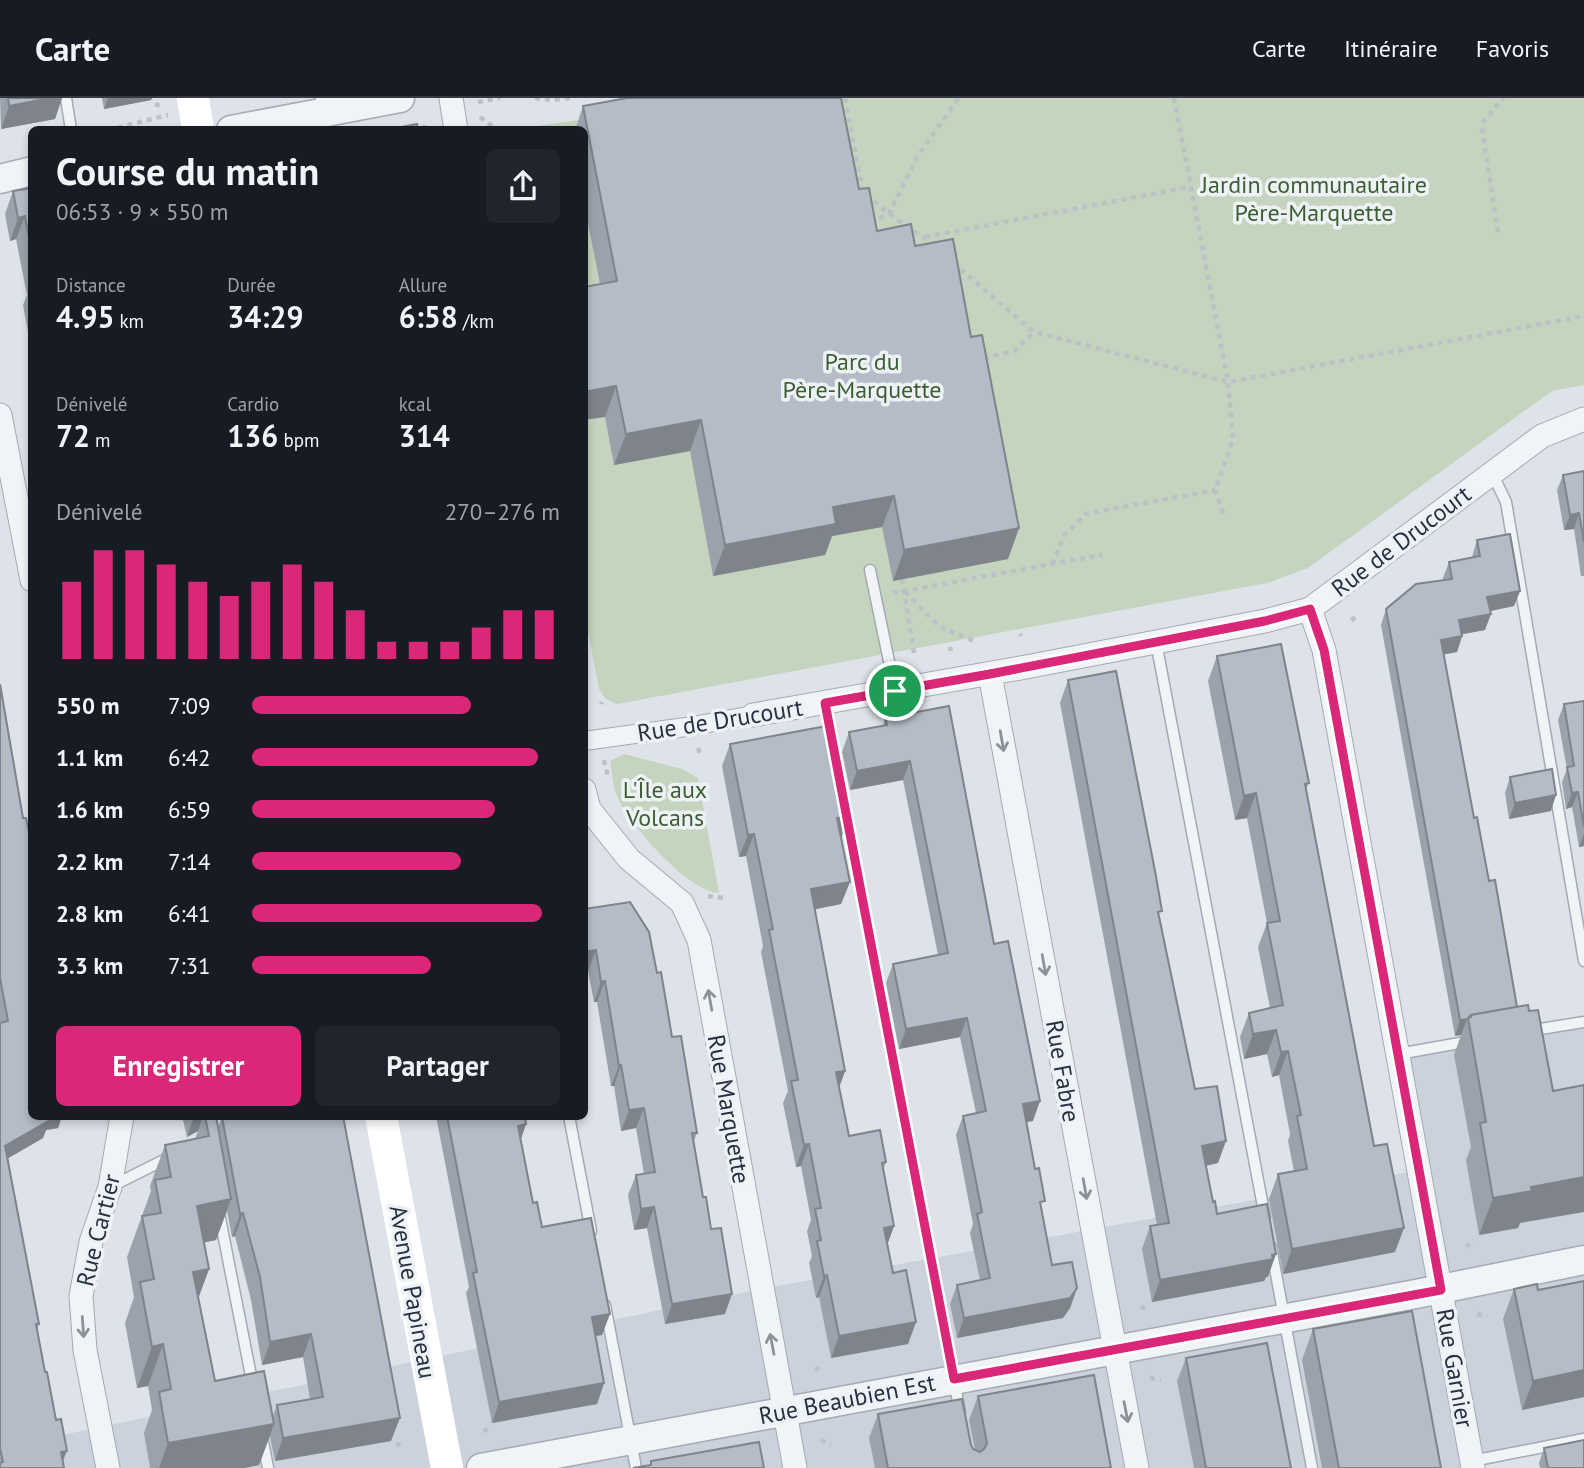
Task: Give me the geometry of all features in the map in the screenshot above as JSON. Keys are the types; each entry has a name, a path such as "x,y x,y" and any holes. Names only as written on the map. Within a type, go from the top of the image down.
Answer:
{"main road":[{"name":"Avenue Papineau","path":"382,1120 447,1468"}],"street":[{"path":"253,126 400,98"},
{"path":"451,98 455,126"},
{"path":"0,179 28,172"},
{"path":"0,415 28,559"},
{"name":"Rue de Drucourt","path":"588,740 693,726 990,674 1265,621 1310,609 1542,436 1584,419"},
{"name":"Rue Garnier","path":"1310,609 1324,650 1473,1464"},
{"name":"Rue Fabre","path":"990,674 1137,1468"},
{"name":"Rue Marquette","path":"588,805 629,859 682,903 699,940 794,1468"},
{"name":"Rue Cartier","path":"108,1468 85,1350 81,1296 91,1242 110,1187 121,1120"},
{"name":"Rue Beaubien Est","path":"481,1468 1441,1290 1584,1260"}],"lane":[{"path":"65,98 70,126"},
{"path":"1492,473 1506,502 1584,961"},
{"path":"870,570 895,691"},
{"path":"1156,642 1267,1226"},
{"path":"825,703 835,755"},
{"path":"843,796 963,1429"},
{"path":"1518,1033 1584,1022"},
{"path":"1398,1054 1478,1040"},
{"path":"570,1120 592,1239"},
{"path":"110,1187 184,1149"},
{"path":"218,1204 256,1402"},
{"path":"1270,1240 1312,1468"},
{"path":"603,1294 636,1468"},
{"path":"261,1428 268,1468"},
{"path":"1473,1464 1584,1439"}],"path":[{"path":"535,98 570,98"},
{"path":"845,98 863,192 934,246"},
{"path":"859,226 889,214 917,157 959,98"},
{"path":"1174,98 1228,382 1233,440 1215,490 1224,515"},
{"path":"1497,232 1482,128 1503,98"},
{"path":"127,126 195,112"},
{"path":"479,117 492,126"},
{"path":"924,237 1190,187"},
{"path":"945,255 1034,332 1228,382 1584,316"},
{"path":"975,360 1014,351 1034,332"},
{"path":"1051,565 1064,536 1085,514 1215,490"},
{"path":"875,597 1102,555"},
{"path":"902,579 915,653"},
{"path":"904,591 940,627 977,642"},
{"path":"1351,620 1358,616"},
{"path":"604,760 610,788"},
{"path":"699,892 713,898 724,898"},
{"path":"1466,1247 1474,1240"},
{"path":"1141,1309 1148,1304"},
{"path":"1478,1314 1487,1316"},
{"path":"816,1371 819,1365"},
{"path":"1150,1378 1161,1380"},
{"path":"484,1432 489,1426"},
{"path":"821,1440 831,1445"},
{"path":"396,1443 402,1447"}],"shaded area":[{"path":"1584,1022 1584,1438 1473,1461 1473,1468 0,1468 0,1448 761,1289 1415,1171 1398,1054"}],"green space":[{"name":"Parc du Père-Marquette","path":"736,98 1584,98 1584,385 1552,391 1308,568 1267,583 617,704 606,699 599,689 588,632 588,126 536,126"},
{"name":"L'Île aux Volcans","path":"624,754 682,769 698,778 719,893 691,881 675,868 632,821 616,793 610,761"}],"building":[{"path":"8,98 50,98 9,106"},
{"path":"627,98 841,98 859,189 869,188 877,231 911,224 915,246 953,239 971,337 982,335 1019,528 904,550 894,496 833,507 836,524 725,545 701,420 626,434 616,386 588,391 588,286 617,281 583,106"},
{"path":"28,189 28,232 25,216 18,218 13,191"},
{"path":"1584,471 1584,542 1579,513 1570,515 1563,475"},
{"path":"1510,534 1520,591 1487,597 1491,614 1459,620 1462,636 1441,640 1474,818 1477,817 1489,881 1495,880 1517,1007 1471,1015 1468,1019 1460,1020 1386,609 1416,584 1452,579 1449,562 1480,556 1477,540"},
{"path":"1281,644 1309,783 1305,784 1374,1146 1387,1144 1404,1228 1292,1249 1278,1174 1307,1169 1297,1116 1301,1115 1288,1051 1281,1052 1276,1030 1253,1034 1249,1013 1283,1005 1267,923 1280,921 1256,793 1244,796 1217,656"},
{"path":"1116,671 1162,911 1158,912 1195,1089 1217,1086 1226,1141 1202,1146 1213,1202 1215,1201 1217,1214 1267,1204 1276,1254 1272,1255 1273,1259 1160,1280 1150,1226 1169,1223 1068,680"},
{"path":"0,684 23,818 26,818 28,827 28,1120 50,1120 5,1146 39,1324 36,1324 45,1372 56,1420 61,1419 67,1451 61,1452 64,1468 0,1468 0,1463 3,1462 0,1448 0,1023 8,1021 0,978"},
{"path":"1584,701 1584,827 1578,792 1572,793 1567,767 1574,766 1564,704"},
{"path":"949,706 994,944 1008,941 1040,1101 1023,1104 1035,1169 1039,1168 1045,1201 1040,1202 1052,1265 1072,1262 1077,1288 1070,1298 964,1318 957,1285 990,1278 977,1214 982,1212 963,1116 986,1111 967,1018 906,1029 893,964 948,953 910,761 857,771 849,732 887,725 885,718"},
{"path":"832,725 849,816 837,818 850,882 811,889 845,1071 836,1072 849,1136 880,1130 886,1162 882,1163 894,1226 884,1228 893,1273 906,1270 916,1322 839,1336 817,1241 821,1240 815,1209 821,1208 809,1144 804,1145 791,1081 798,1080 769,930 773,929 754,834 748,835 730,744"},
{"path":"1552,769 1556,795 1515,803 1510,777"},
{"path":"630,902 649,932 657,973 661,972 672,1037 681,1036 697,1133 692,1133 703,1197 706,1197 711,1229 721,1228 732,1294 672,1304 654,1207 641,1209 636,1175 655,1172 644,1108 629,1110 605,981 601,982 596,950 588,951 588,908"},
{"path":"1528,1005 1529,1011 1538,1010 1553,1091 1584,1085 1584,1177 1531,1187 1532,1191 1493,1198 1480,1123 1486,1122 1468,1018 1471,1015"},
{"path":"206,1120 217,1120 231,1199 197,1206 209,1269 193,1272 215,1381 264,1371 274,1424 168,1443 159,1392 171,1389 163,1344 152,1347 140,1282 154,1279 142,1216 161,1213 155,1180 171,1177 165,1145 209,1136"},
{"path":"223,1120 344,1120 400,1418 283,1438 277,1405 323,1397 311,1334 270,1342 260,1277 243,1213 240,1214"},
{"path":"448,1120 526,1120 526,1124 518,1126 533,1203 537,1202 542,1227 591,1218 610,1314 592,1317 604,1383 499,1402 473,1273 477,1272"},
{"path":"1584,1281 1584,1370 1533,1381 1514,1289 1537,1284 1538,1290"},
{"path":"1412,1311 1441,1468 1339,1468 1313,1329"},
{"path":"1267,1343 1291,1468 1206,1468 1186,1358"},
{"path":"1094,1375 1111,1468 888,1468 878,1414 962,1399 971,1445 980,1452 987,1443 978,1396"},
{"path":"1584,1440 1584,1468 1548,1468 1544,1448"},
{"path":"759,1442 764,1468 633,1468 651,1465 651,1461"}],"route":[{"path":"1310,609 1323,643 1441,1290 954,1379 825,703 895,691 1265,621 1310,609"}],"park label":[{"name":"Jardin communautaire Père-Marquette","path":"1314,198"}]}
